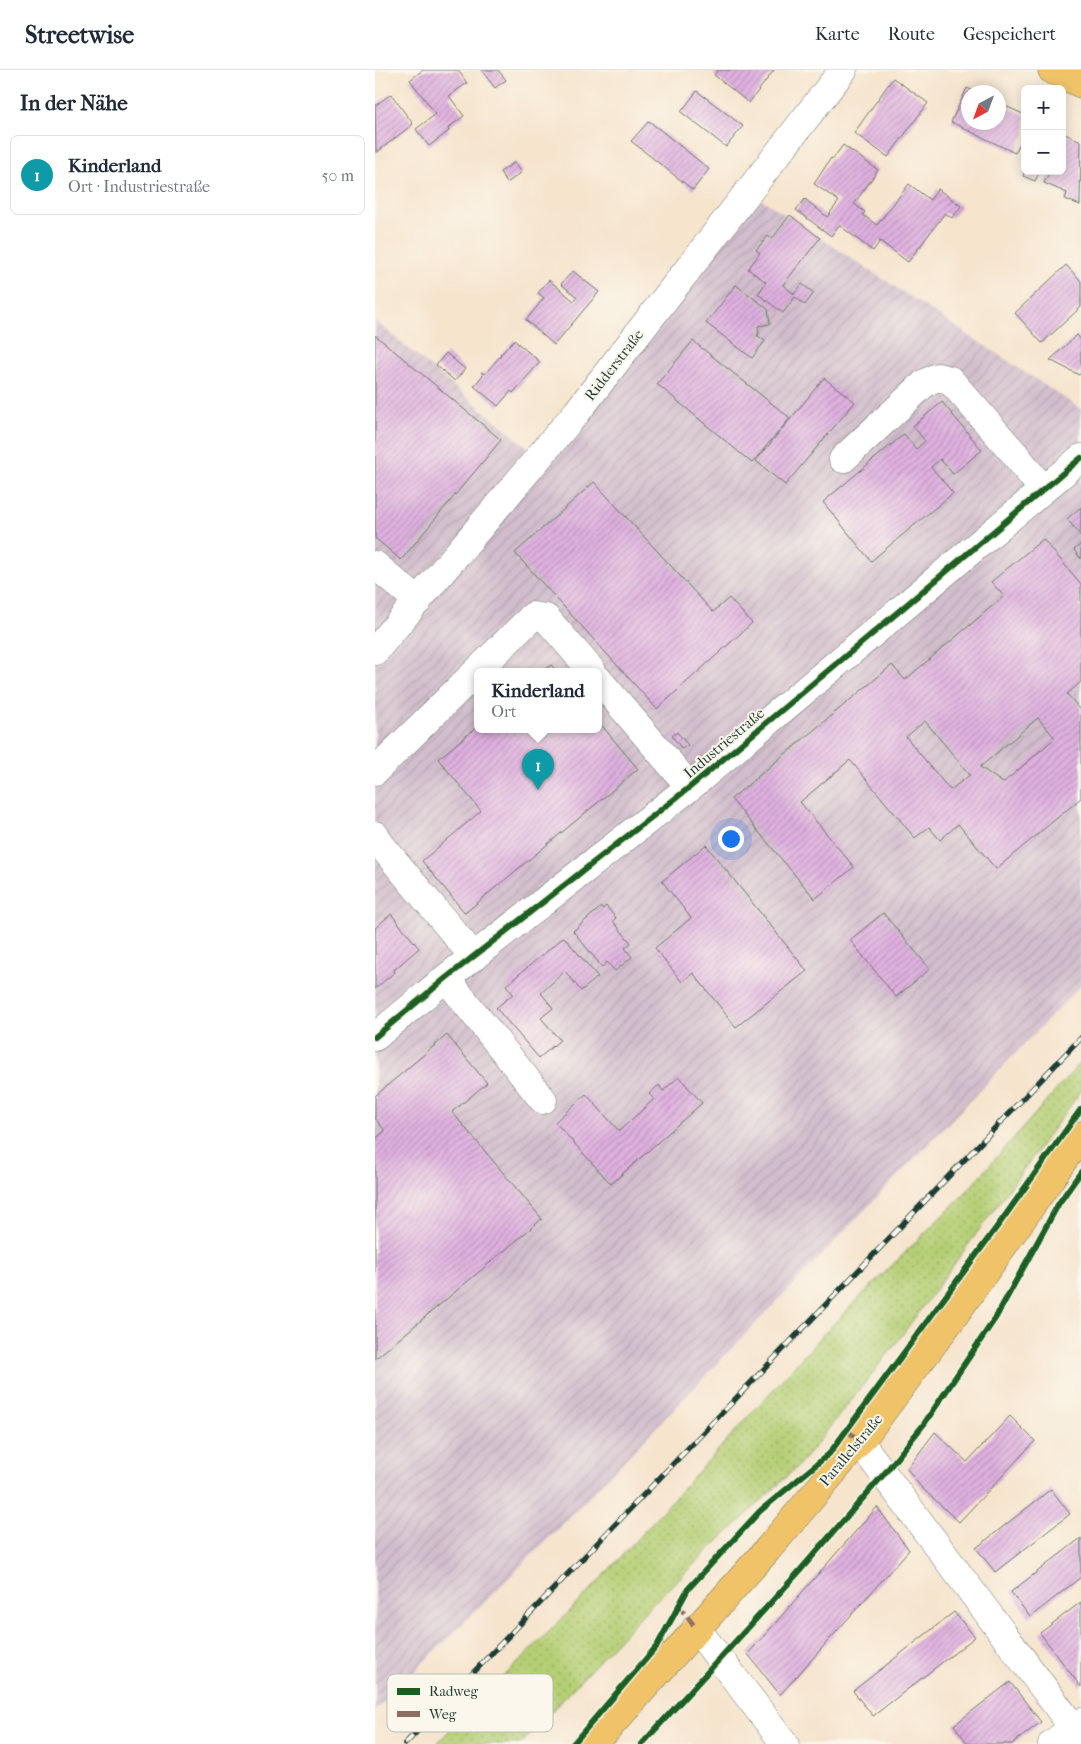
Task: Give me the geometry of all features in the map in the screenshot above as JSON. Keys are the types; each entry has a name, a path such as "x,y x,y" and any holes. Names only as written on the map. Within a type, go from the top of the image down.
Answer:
{"main road":[{"path":"1052,70 1081,84"},
{"name":"Parallelstraße","path":"593,1744 767,1549 859,1441 956,1313 1081,1135"}],"street":[{"name":"Ridderstraße","path":"375,651 577,412 843,70"},
{"path":"843,459 925,383 937,377 950,380 1014,453 1043,490"},
{"name":"Industriestraße","path":"375,1037 446,978 690,787 1081,458"},
{"path":"375,565 418,601"},
{"path":"480,668 533,616 546,618 589,668"},
{"path":"375,771 474,674"},
{"path":"602,684 690,787"},
{"path":"375,835 474,957"},
{"path":"446,978 543,1100"},
{"path":"859,1441 1079,1729 1052,1744"},
{"path":"696,1628 785,1744"}],"shaded area":[{"path":"752,193 1081,409 1081,985 561,1526 412,1674 387,1674 387,1699 375,1711 375,321 543,460"}],"green space":[{"path":"1081,1062 1081,1091 891,1350 802,1462 650,1606 553,1710 553,1674 506,1674 586,1595 831,1326 966,1192"},
{"path":"448,1732 532,1732 521,1744 436,1744"}],"building":[{"path":"423,70 458,70 467,83 449,96 464,116 448,128 449,131 429,146 416,129 436,114 410,80"},
{"path":"481,70 498,70 506,80 495,88"},
{"path":"718,70 774,70 749,103 714,75"},
{"path":"893,78 928,103 888,157 854,133"},
{"path":"697,91 743,126 726,147 681,112"},
{"path":"391,94 413,124 376,153 375,106"},
{"path":"961,101 961,127 951,122"},
{"path":"1006,106 1021,113 1021,141 1015,153 968,130 1006,130"},
{"path":"649,121 709,169 693,190 631,141"},
{"path":"1066,134 1081,141 1080,205 1065,199 1067,193 1044,183 1048,175 1066,175"},
{"path":"843,145 878,170 854,204 865,212 863,215 877,225 909,184 930,200 938,189 961,206 952,218 945,213 908,262 880,241 873,251 839,225 831,236 796,210 805,199 827,217 839,201 814,184 831,158 833,159"},
{"path":"515,162 522,172 507,183 500,172"},
{"path":"1023,175 1038,175 1035,181"},
{"path":"790,215 820,238 783,285 794,294 802,284 814,293 805,305 795,297 783,313 758,294 766,282 748,269 760,253 756,250 768,236 772,239"},
{"path":"1066,265 1081,281 1081,307 1042,343 1015,313"},
{"path":"573,271 599,292 554,345 526,320 544,298 538,293 549,280 574,301 577,297 561,284"},
{"path":"736,285 768,309 770,324 758,326 759,334 757,335 765,341 752,358 706,323"},
{"path":"375,335 501,440 401,560 375,538"},
{"path":"1077,335 1081,340 1081,373 1079,375 1050,360"},
{"path":"514,340 540,362 513,393 511,391 498,406 474,386 483,375 481,372 485,374 500,354"},
{"path":"693,341 790,418 752,463 657,384"},
{"path":"446,353 465,369 455,381 436,365"},
{"path":"824,378 855,402 785,485 756,461"},
{"path":"942,402 982,450 953,474 940,459 931,467 953,493 871,561 823,502 904,434 916,449 925,441 913,426"},
{"path":"594,482 713,612 729,598 752,623 657,709 515,553"},
{"path":"1081,507 1081,536 1067,519"},
{"path":"1043,539 1081,584 1081,682 1067,694 1081,710 1081,798 996,869 958,824 940,840 929,827 915,838 850,760 800,802 854,867 815,899 731,799 892,665 905,680 1004,596 991,582","holes":["1038,718 1055,738 1003,783 980,767","925,721 970,775 950,790 906,737"]},
{"path":"1081,544 1081,559 1074,550"},
{"path":"602,726 638,769 465,913 422,861 481,811 438,759 474,729 474,733 602,733"},
{"path":"677,732 688,745 682,749 672,736"},
{"path":"706,845 807,971 736,1027 693,973 682,982 655,948 691,918 662,881"},
{"path":"606,906 616,918 613,921 631,943 625,948 632,957 615,971 607,962 602,967 573,931 601,907 603,909"},
{"path":"883,913 930,969 896,997 850,940"},
{"path":"391,914 419,948 375,989 375,928"},
{"path":"564,937 598,977 581,991 565,971 541,993 553,1008 541,1018 560,1040 539,1058 496,1008 513,994 506,985"},
{"path":"447,1035 487,1083 452,1112 542,1219 375,1359 375,1139 385,1131 375,1118 375,1096"},
{"path":"679,1077 702,1103 611,1184 555,1122 586,1094 619,1131 654,1099 649,1094 659,1085 663,1091"},
{"path":"1010,1416 1035,1441 959,1522 921,1487 907,1469 935,1432 967,1462"},
{"path":"1051,1489 1070,1514 995,1572 976,1548"},
{"path":"877,1507 909,1550 780,1695 748,1654"},
{"path":"1081,1538 1081,1577 1030,1617 1011,1592"},
{"path":"1081,1602 1081,1687 1040,1633"},
{"path":"954,1612 975,1637 873,1716 853,1691"},
{"path":"1010,1682 1041,1722 1012,1744 968,1744 954,1725"}],"railway":[{"path":"472,1674 1081,1038"},
{"path":"405,1744 416,1732"}],"marked path":[{"path":"847,1430 859,1441"},
{"path":"678,1605 696,1628"}],"cycle path":[{"path":"375,1037 446,978 690,787 1081,458"},
{"path":"573,1744 657,1646 688,1589 760,1511 829,1454 1002,1220 1081,1109"},
{"path":"642,1744 796,1575 884,1474 924,1424 996,1317 1059,1203 1081,1172"}],"place":[{"name":"Kinderland","path":"538,790"}]}
